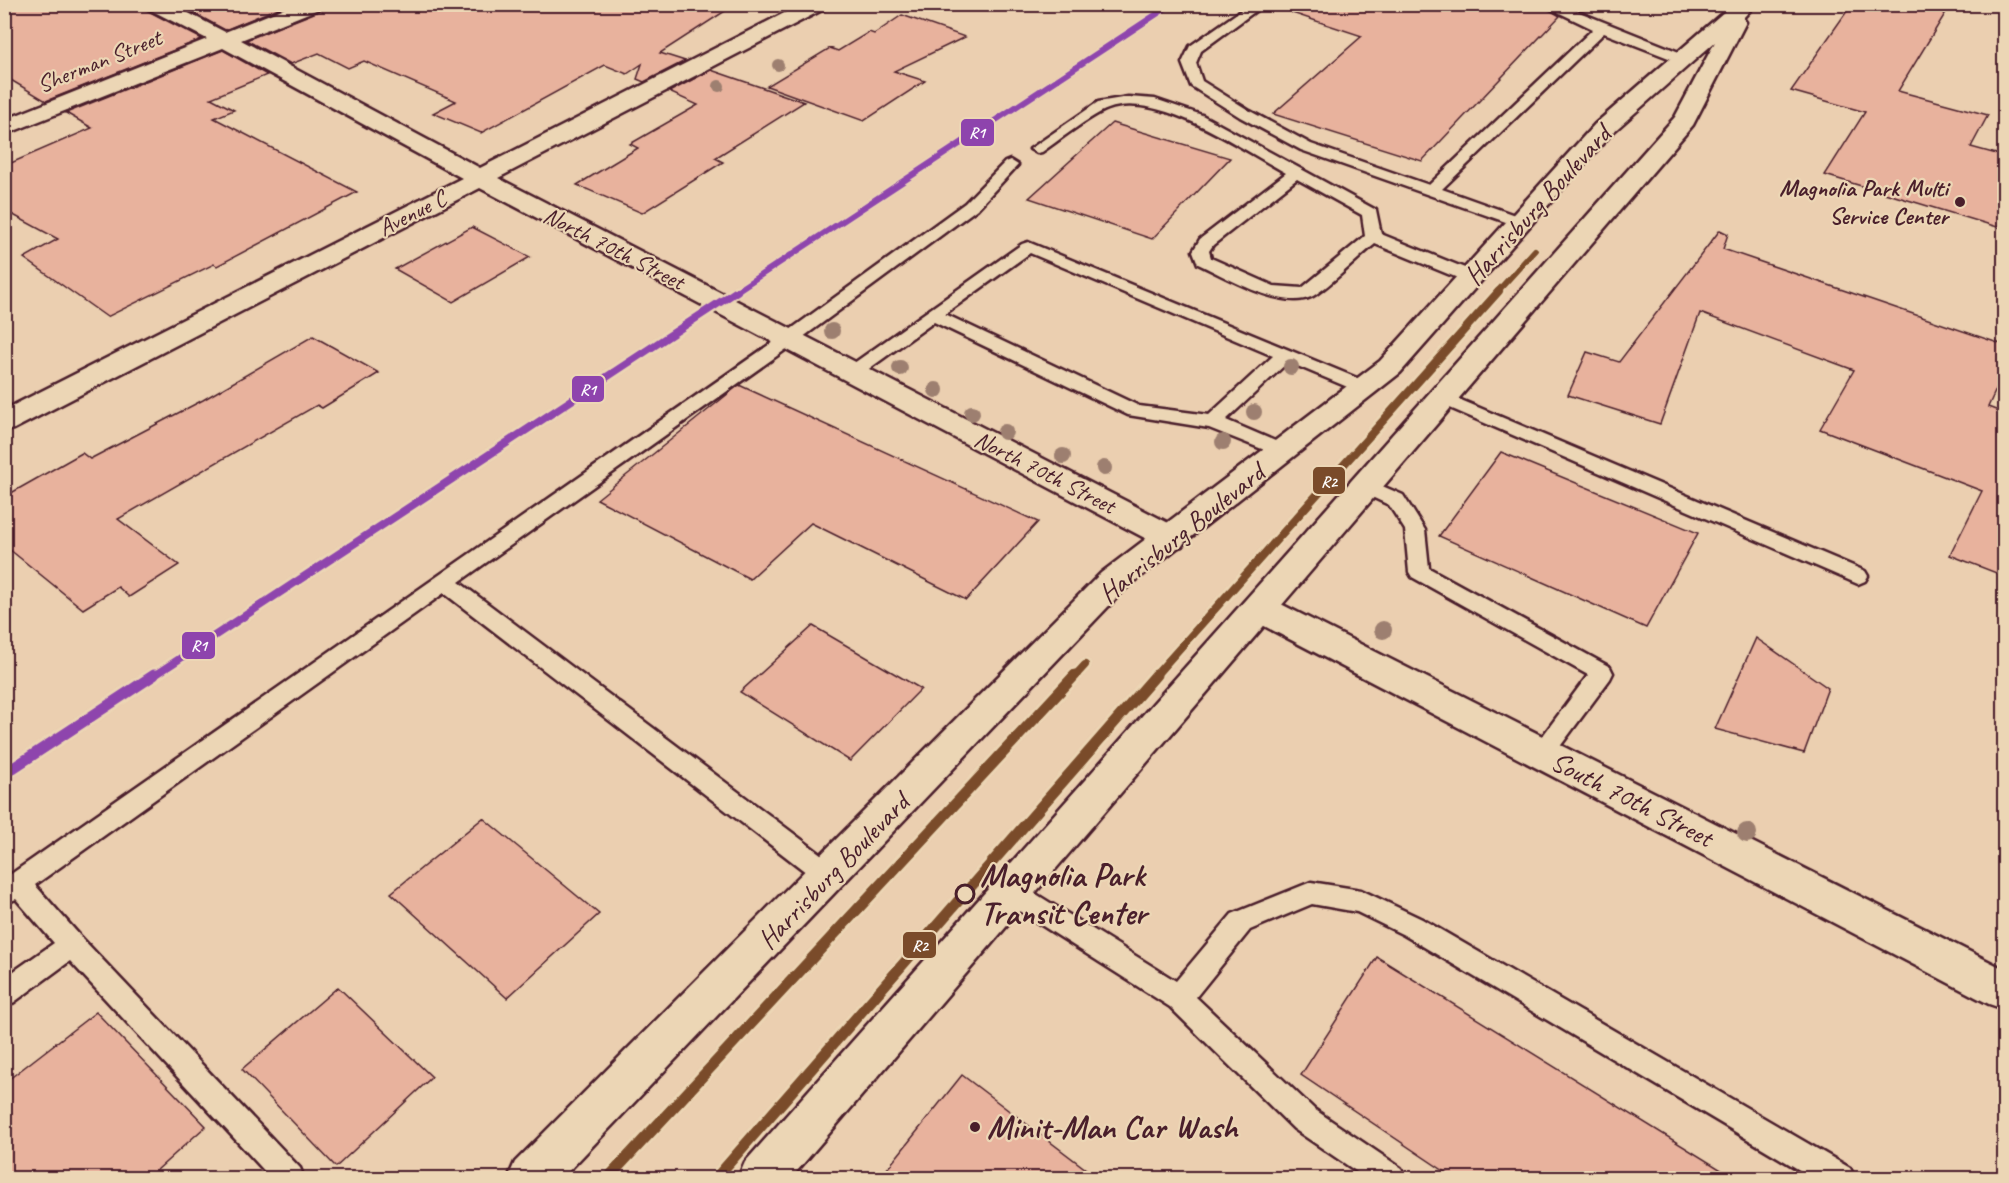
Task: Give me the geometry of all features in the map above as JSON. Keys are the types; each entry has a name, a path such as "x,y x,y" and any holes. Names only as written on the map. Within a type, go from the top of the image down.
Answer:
{"main road":[{"name":"North 70th Street","path":"154,4 480,178 1171,538"},
{"name":"Sherman Street","path":"4,128 314,4"},
{"name":"Avenue C","path":"4,422 819,4"},
{"name":"Harrisburg Boulevard","path":"531,1179 1113,581 1390,367 1603,129 1745,6"},
{"name":"Harrisburg Boulevard","path":"764,1178 1685,120 1745,6"},
{"name":"South 70th Street","path":"1259,608 2004,990"}],"lane":[{"path":"1259,4 1195,49 1189,63 1196,83 1245,114 1306,147 1520,222"},
{"path":"1547,4 1684,59"},
{"path":"1431,191 1602,28"},
{"path":"1037,149 1103,105 1128,101 1155,103 1197,118 1370,213 1373,237"},
{"path":"290,1179 72,945 11,888 789,339 970,206 1010,165"},
{"path":"1296,172 1206,242 1201,251 1204,261 1280,293 1295,296 1307,293 1373,237"},
{"path":"1373,237 1471,277"},
{"path":"853,372 931,314 1028,247 1363,387"},
{"path":"931,314 1135,411 1213,422 1282,451"},
{"path":"1213,422 1286,354"},
{"path":"1442,398 1858,576"},
{"path":"1366,486 1396,500 1414,530 1419,572 1602,673 1542,753"},
{"path":"444,582 829,874"},
{"path":"1011,892 1179,998 1304,1119 1391,1179"},
{"path":"1179,998 1240,922 1311,893 1361,901 1413,927 1840,1179"},
{"path":"4,994 72,945"}],"building":[{"path":"4,4 142,4 146,10 202,39 46,101 4,76"},
{"path":"177,4 288,4 225,30"},
{"path":"326,4 736,4 660,53 685,61 644,82 637,79 642,64 627,74 605,65 481,133 433,113 456,101 364,61 348,68 319,53 291,64 246,40 322,10"},
{"path":"1293,4 1539,4 1560,16 1422,161 1273,114 1362,36 1292,13"},
{"path":"1852,4 1951,4 1898,91 1988,115 1971,147 2004,156 2004,229 1825,175 1865,112 1791,91"},
{"path":"902,15 965,37 894,71 925,81 864,121 767,86 830,48 838,51 869,32 874,34"},
{"path":"223,50 267,75 211,98 234,110 214,118 357,192 217,266 214,264 107,317 24,258 58,239 4,210 4,166 92,128 66,113"},
{"path":"711,70 804,102 715,158 723,162 642,213 577,185 638,148 630,144 698,105 669,92"},
{"path":"1112,123 1230,158 1152,239 1029,198"},
{"path":"472,227 530,257 453,302 395,269"},
{"path":"1720,230 1728,234 1723,249 2004,345 2004,372 1988,407 2004,413 2004,576 1950,555 1982,491 1820,429 1854,370 1700,313 1660,424 1568,395 1587,352 1619,362"},
{"path":"313,336 379,373 322,408 317,405 118,519 179,565 129,597 118,587 83,609 4,545 4,497 82,453 90,459 203,400"},
{"path":"739,385 1038,522 966,600 811,523 750,579 597,499"},
{"path":"1501,452 1698,533 1646,628 1439,536"},
{"path":"813,626 921,689 850,761 740,692"},
{"path":"1756,638 1828,688 1804,753 1715,729"},
{"path":"483,818 599,914 507,998 391,893"},
{"path":"1377,957 1736,1179 1456,1179 1301,1075"},
{"path":"338,987 432,1077 336,1167 242,1069"},
{"path":"96,1012 206,1126 147,1179 4,1179 4,1083"},
{"name":"Minit-Man Car Wash","path":"962,1075 1099,1179 879,1179"}],"tram line":[{"path":"1115,722 1535,250"}],"railway":[{"path":"735,292 1172,4"},
{"path":"152,677 737,291"},
{"path":"4,774 154,675"}],"transit line":[{"name":"R1","path":"4,774 1172,4"},
{"name":"R2","path":"716,1178 1176,652 1535,250"},
{"name":"R2","path":"608,1178 1085,665"}],"place":[{"name":"Magnolia Park Multi Service Center","path":"1960,202"},
{"name":"Magnolia Park Transit Center","path":"965,894"},
{"name":"Minit-Man Car Wash","path":"975,1127"}]}
